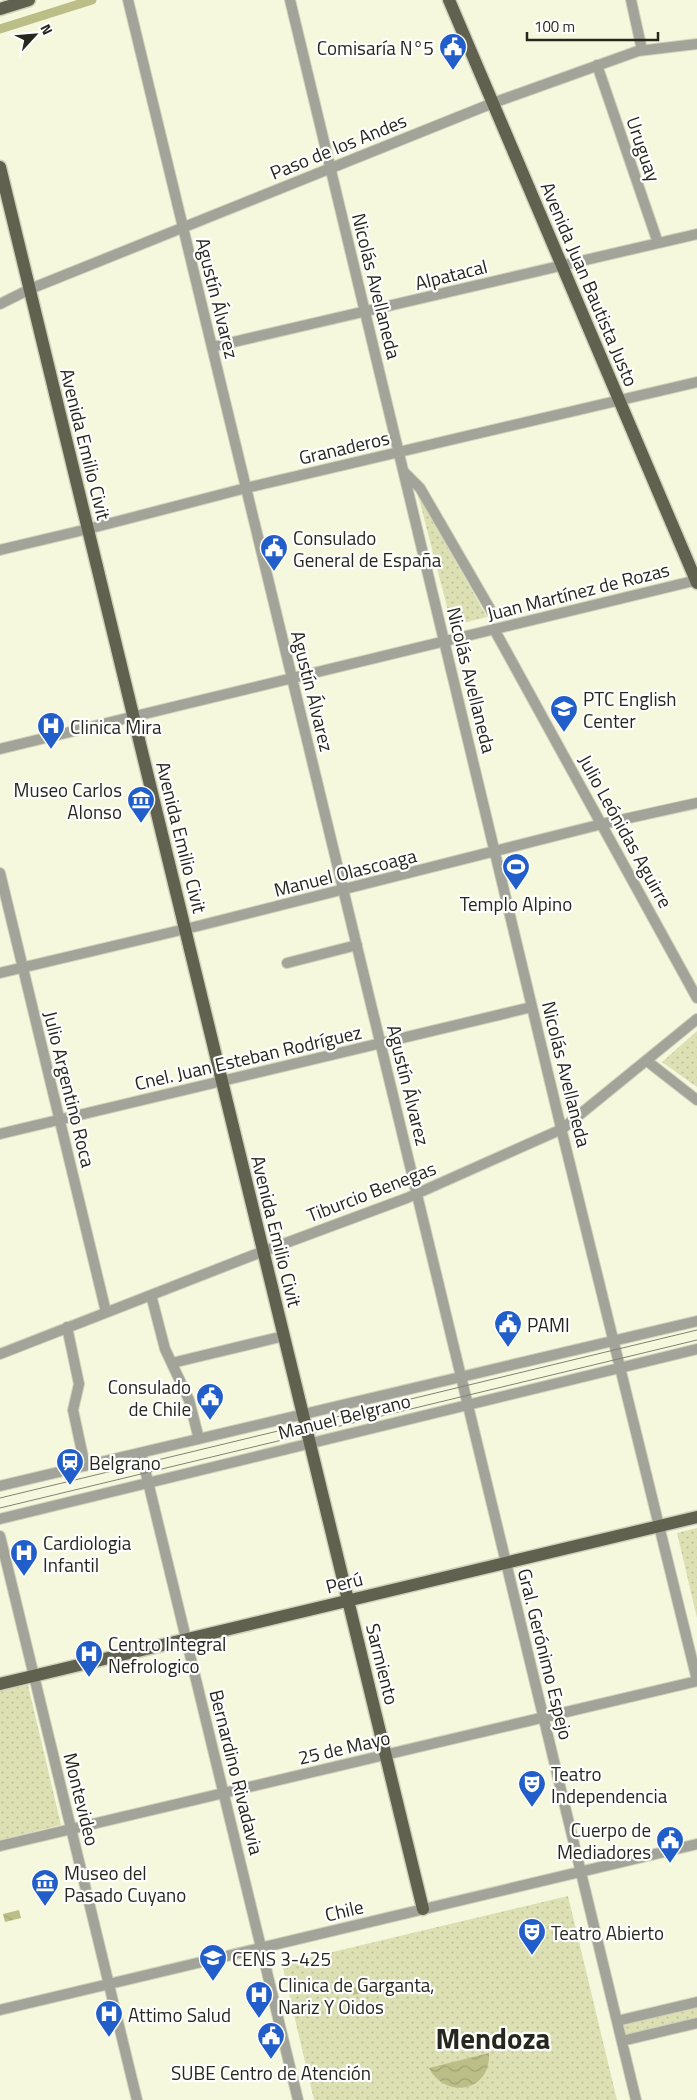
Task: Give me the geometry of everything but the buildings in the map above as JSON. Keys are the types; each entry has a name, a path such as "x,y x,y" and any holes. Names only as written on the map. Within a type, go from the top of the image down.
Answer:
{"main road":[{"path":"0,9 29,0"},
{"name":"Avenida Juan Bautista Justo","path":"449,0 697,581"},
{"name":"Avenida Emilio Civit","path":"0,167 306,1429"},
{"name":"Sarmiento","path":"306,1429 423,1909"},
{"name":"Perú","path":"0,1684 697,1517"}],"street":[{"name":"Agustín Álvarez","path":"128,0 465,1390"},
{"name":"Nicolás Avellaneda","path":"290,0 532,1007 622,1367 697,1681"},
{"path":"631,0 642,50"},
{"name":"Paso de los Andes","path":"0,304 30,289 493,103 642,50 697,44"},
{"name":"Uruguay","path":"597,65 658,244"},
{"name":"Alpatacal","path":"212,347 697,234"},
{"name":"Granaderos","path":"0,550 246,488 697,382"},
{"path":"404,472 420,490 493,614"},
{"path":"409,494 412,486 420,490"},
{"name":"Juan Martínez de Rozas","path":"0,749 697,581"},
{"name":"Julio Leónidas Aguirre","path":"494,629 697,998"},
{"name":"Manuel Olascoaga","path":"0,973 185,930 602,824 697,803"},
{"name":"Julio Argentino Roca","path":"0,873 106,1312"},
{"path":"287,963 357,945"},
{"name":"Cnel. Juan Esteban Rodríguez","path":"0,1134 532,1007"},
{"name":"Tiburcio Benegas","path":"0,1354 263,1251 417,1194 562,1129 697,1019"},
{"path":"647,1061 697,1100"},
{"path":"151,1295 160,1334 189,1400 199,1439"},
{"name":"Manuel Belgrano","path":"0,1486 697,1321"},
{"path":"67,1328 79,1384 73,1410 85,1466"},
{"path":"172,1363 284,1336"},
{"name":"Manuel Belgrano","path":"0,1519 697,1349"},
{"name":"Gral. Gerónimo Espejo","path":"465,1390 636,2100"},
{"name":"Bernardino Rivadavia","path":"141,1453 297,2100"},
{"name":"Montevideo","path":"0,1536 136,2100"},
{"name":"25 de Mayo","path":"0,1846 697,1681"},
{"name":"Chile","path":"0,2010 697,1844"},
{"path":"617,2021 697,2002"},
{"path":"622,2041 697,2023"}],"shaded area":[{"path":"418,495 487,617 452,626"},
{"path":"697,1031 697,1087 662,1062"},
{"path":"697,1528 697,1618 677,1533"},
{"path":"27,1681 61,1825 0,1840 0,1687"},
{"path":"568,1896 617,2100 314,2100 282,1964"},
{"path":"697,2002 697,2023 622,2041 617,2021"}],"water":[{"path":"19,1910 21,1918 5,1922 3,1914"},
{"path":"379,1982 381,1988 353,1995 352,1988"},
{"path":"489,2053 488,2066 483,2076 475,2083 466,2087 456,2088 446,2085 429,2068"}],"waterway":[{"path":"0,29 92,0"}],"tram line":[{"path":"0,1498 697,1330"},
{"path":"0,1508 697,1340"}],"place":[{"name":"Comisaría N°5","path":"453,71"},
{"name":"Consulado General de España","path":"274,572"},
{"name":"PTC English Center","path":"564,733"},
{"name":"Clinica Mira","path":"51,750"},
{"name":"Museo Carlos Alonso","path":"141,824"},
{"name":"Templo Alpino","path":"516,891"},
{"name":"PAMI","path":"508,1348"},
{"name":"Consulado de Chile","path":"210,1421"},
{"name":"Belgrano","path":"70,1486"},
{"name":"Cardiologia Infantil","path":"24,1577"},
{"name":"Centro Integral Nefrologico","path":"89,1678"},
{"name":"Teatro Independencia","path":"532,1808"},
{"name":"Cuerpo de Mediadores","path":"670,1864"},
{"name":"Museo del Pasado Cuyano","path":"45,1907"},
{"name":"Teatro Abierto","path":"532,1956"},
{"name":"CENS 3-425","path":"213,1982"},
{"name":"Clinica de Garganta, Nariz Y Oidos","path":"259,2019"},
{"name":"Attimo Salud","path":"109,2038"},
{"name":"SUBE Centro de Atención","path":"271,2060"}],"district":[{"name":"Mendoza","path":"493,2038"}]}
